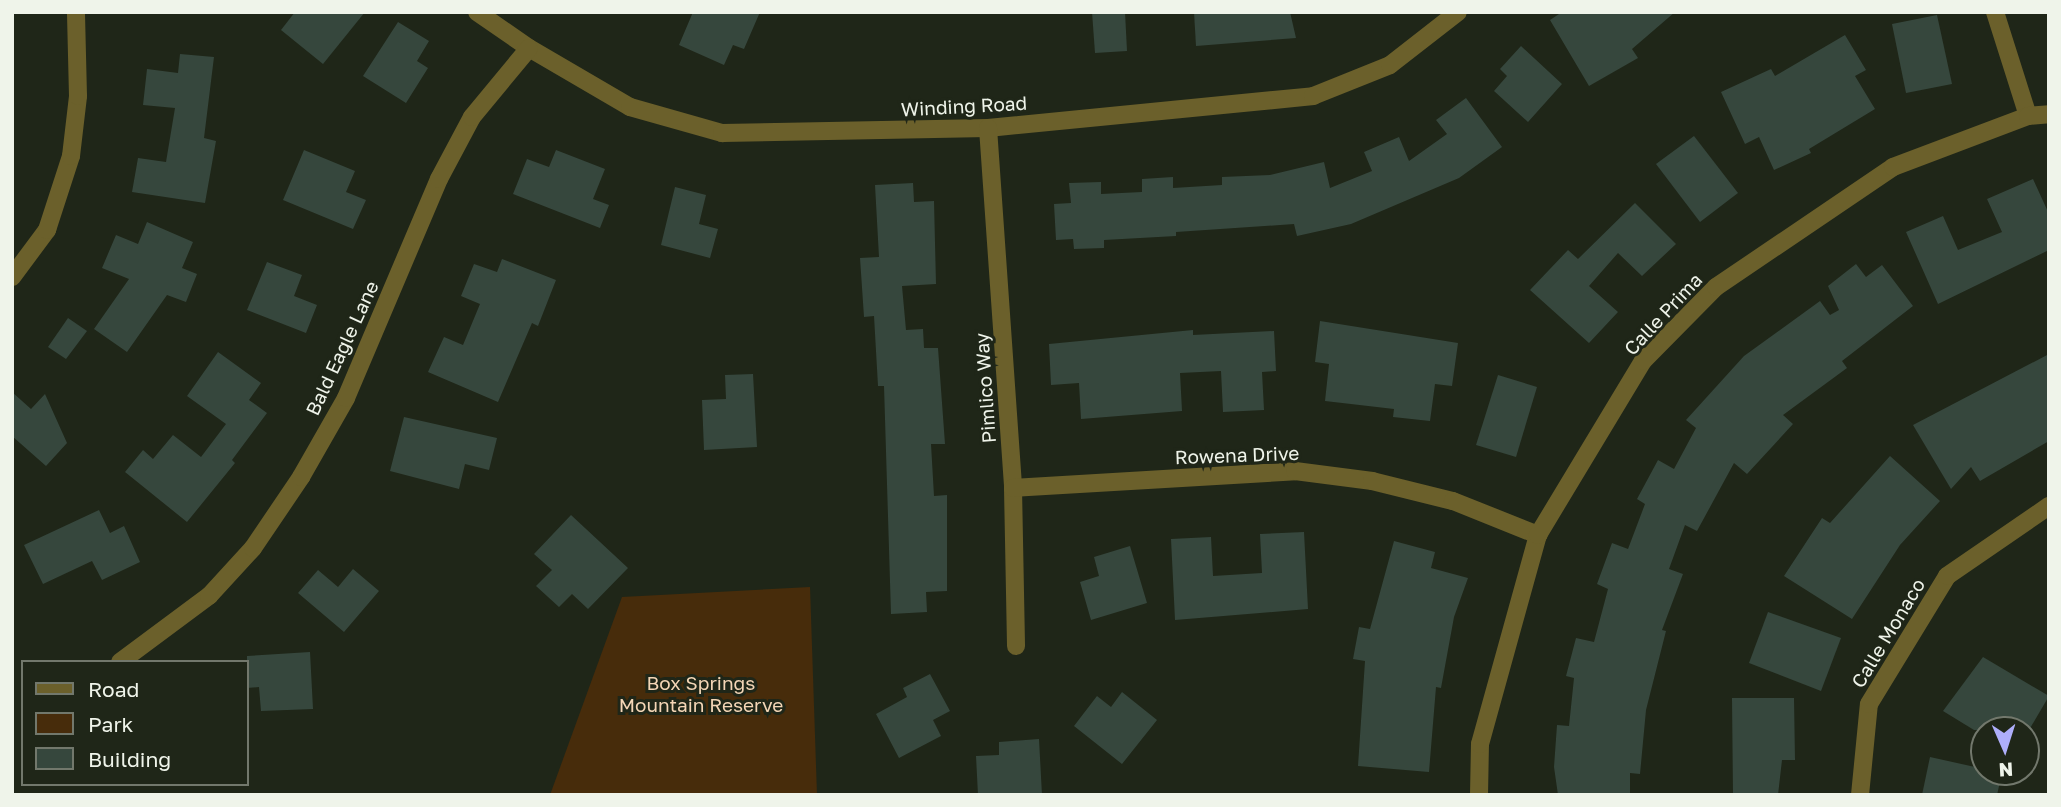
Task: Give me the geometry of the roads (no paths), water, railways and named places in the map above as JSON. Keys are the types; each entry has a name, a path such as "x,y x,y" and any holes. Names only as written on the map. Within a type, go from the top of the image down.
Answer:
{"street":[{"path":"12,277 47,230 71,156 78,96 76,12"},
{"name":"Winding Road","path":"477,12 528,48 631,107 722,133 988,128 1313,96 1390,65 1458,12"},
{"path":"1995,12 2028,116"},
{"name":"Bald Eagle Lane","path":"123,660 209,596 253,548 301,477 346,398 439,179 472,117 528,48"},
{"name":"Calle Prima","path":"1479,795 1480,744 1538,535 1643,361 1716,286 1893,167 2028,116 2049,114"},
{"name":"Pimlico Way","path":"988,128 1013,488 1016,646"},
{"name":"Rowena Drive","path":"1013,488 1294,471 1372,481 1453,501 1538,535"},
{"name":"Calle Monaco","path":"1860,795 1869,704 1947,576 2049,506"}],"park label":[{"name":"Box Springs Mountain Reserve","path":"701,694"}]}
